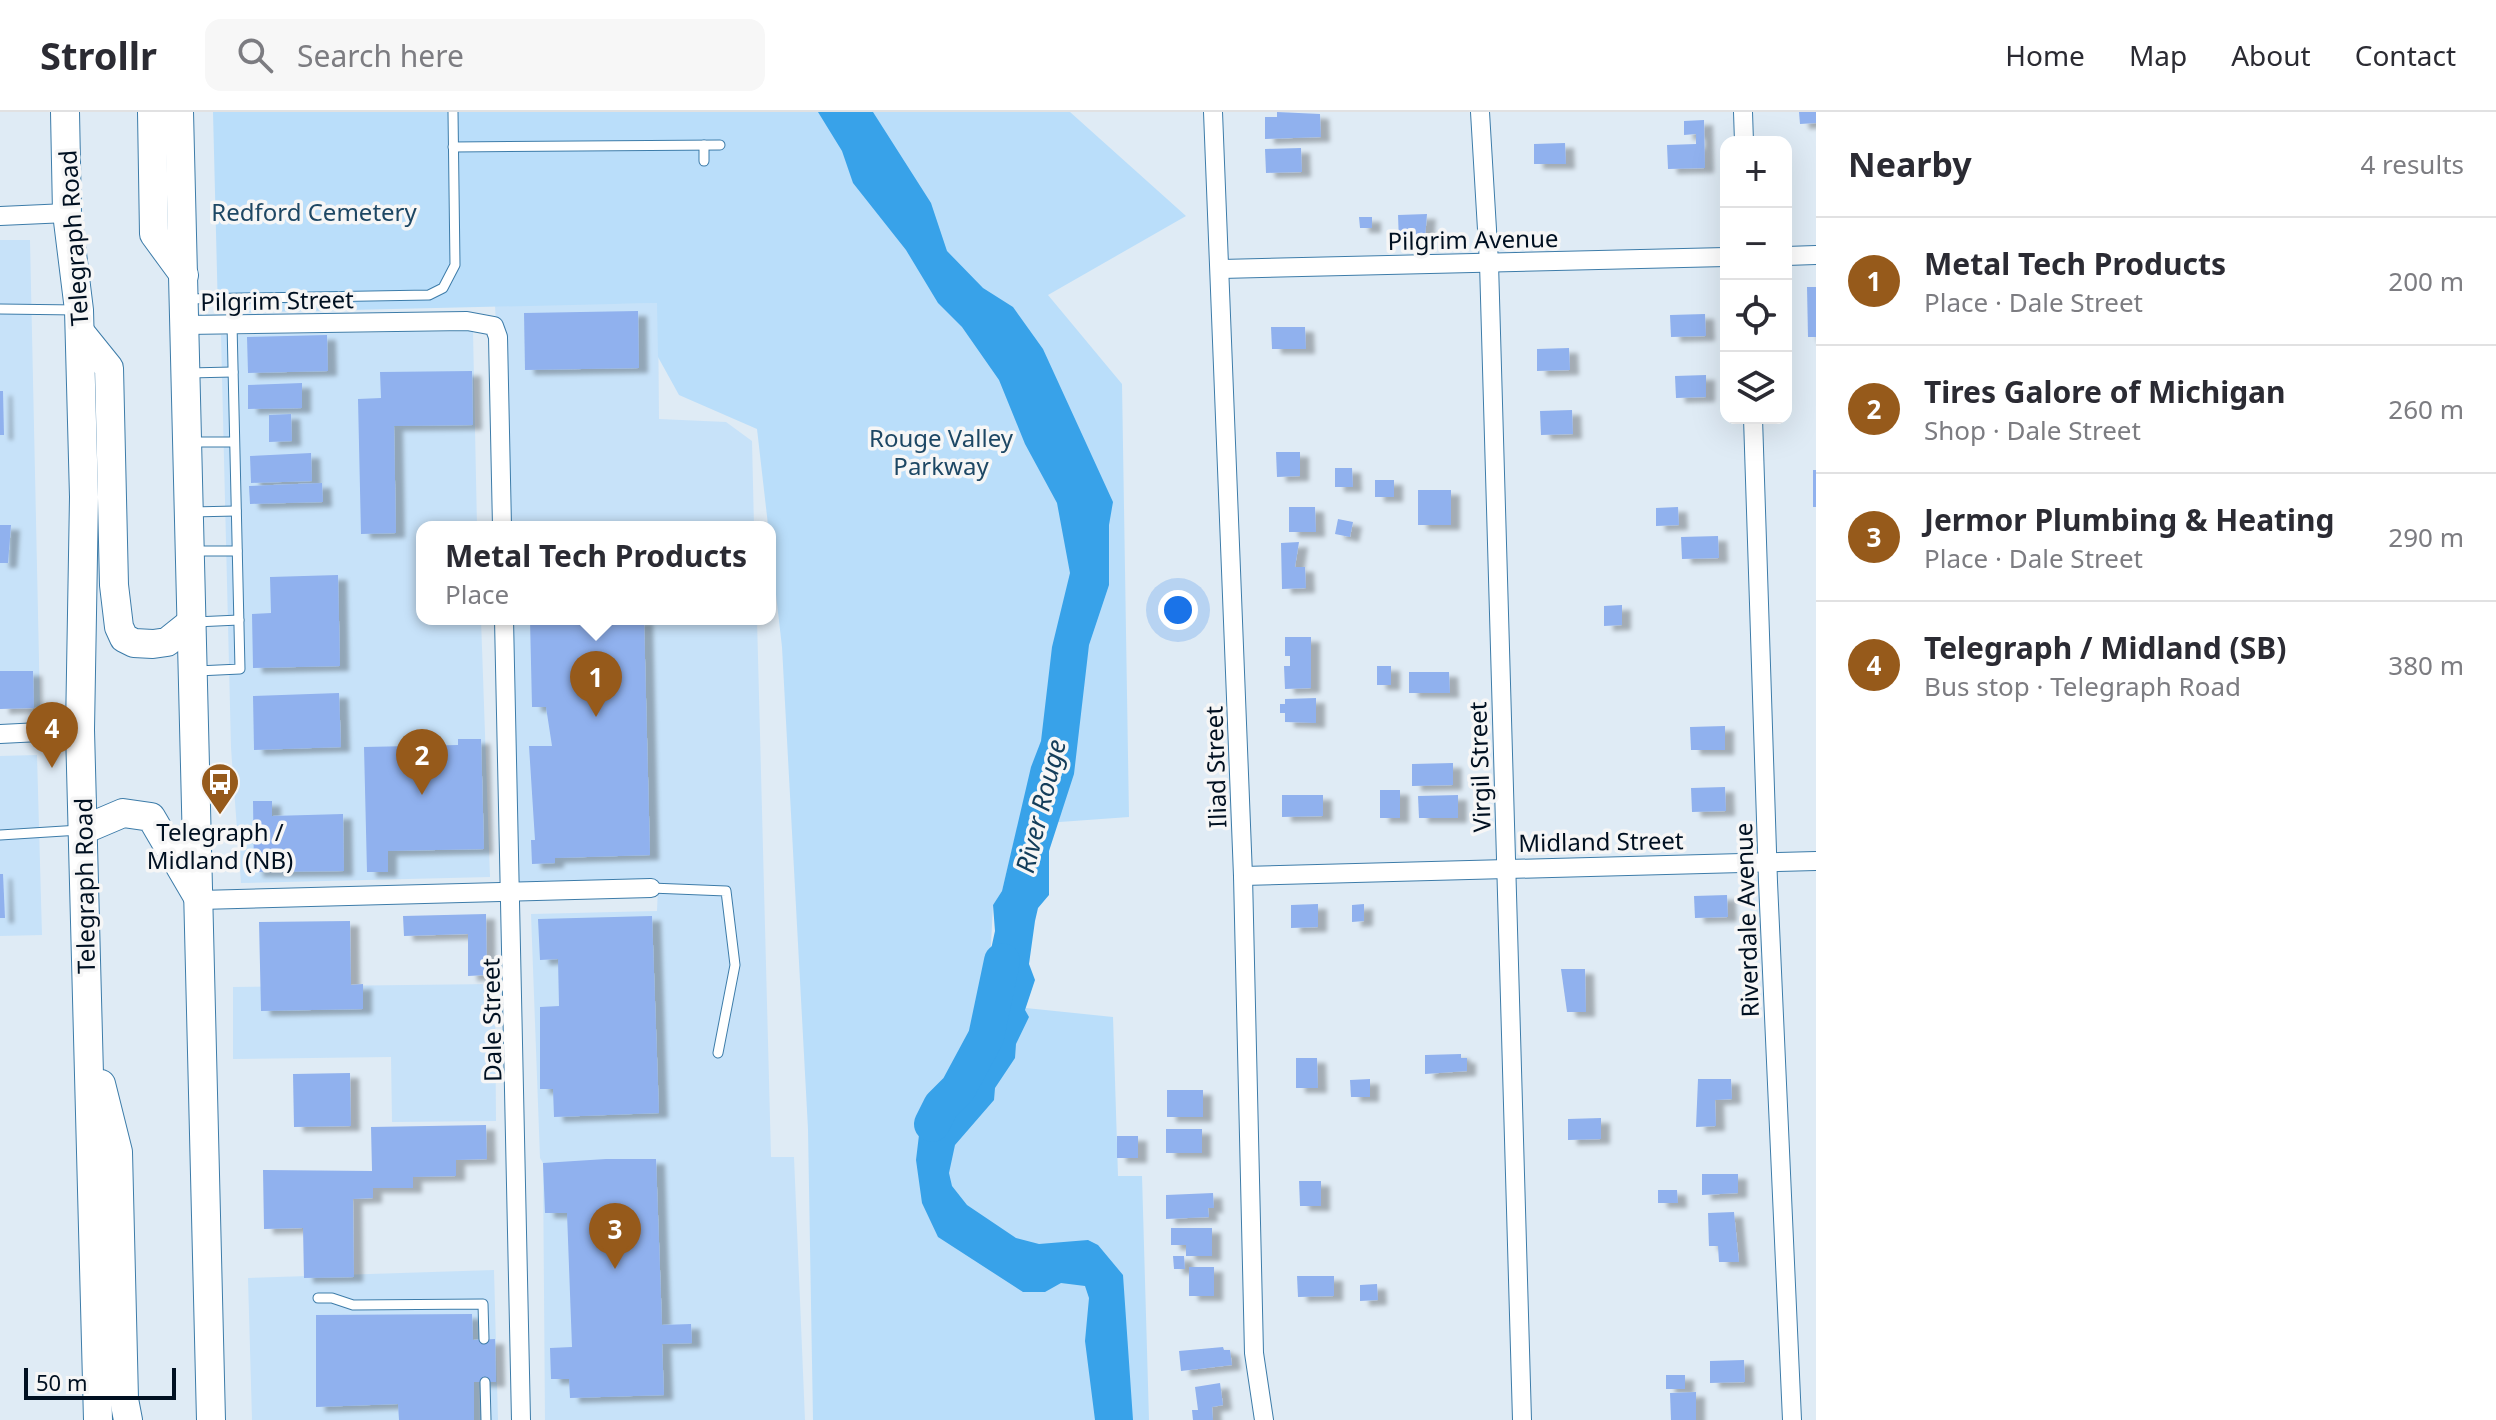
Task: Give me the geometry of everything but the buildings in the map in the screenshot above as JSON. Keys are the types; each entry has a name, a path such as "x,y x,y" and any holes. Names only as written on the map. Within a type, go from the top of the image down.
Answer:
{"main road":[{"name":"Telegraph Road","path":"65,112 67,213 80,321 85,511 80,730 98,1420"},
{"path":"152,112 154,234 184,300"},
{"path":"179,112 211,1420"},
{"path":"80,321 109,368 114,585 119,627 124,638 134,643 153,644 167,642 192,622"},
{"path":"83,830 123,813 151,817 200,900"},
{"path":"88,1029 118,1152 124,1399 128,1420"}],"street":[{"name":"Iliad Street","path":"1213,112 1243,876 1254,1353 1264,1420"},
{"name":"Virgil Street","path":"1480,112 1489,263 1522,1420"},
{"path":"1743,112 1744,136"},
{"path":"0,216 67,213"},
{"path":"1792,256 1816,255"},
{"name":"Pilgrim Avenue","path":"1221,269 1720,257"},
{"name":"Pilgrim Street","path":"184,300 232,324 483,322 494,326 498,337 502,521"},
{"name":"Riverdale Avenue","path":"1753,424 1767,862 1792,1420"},
{"name":"Dale Street","path":"504,625 521,1420"},
{"path":"0,734 80,730"},
{"name":"Midland Street","path":"1243,876 1816,861"},
{"path":"200,900 651,888"}],"lane":[{"path":"184,300 429,295 443,288 455,265 453,112"},
{"path":"704,145 704,161"},
{"path":"453,147 720,145"},
{"path":"0,309 80,321"},
{"path":"194,671 240,669 232,324"},
{"path":"186,373 233,372"},
{"path":"188,442 234,442"},
{"path":"190,512 236,511"},
{"path":"191,551 237,551"},
{"path":"192,622 239,620"},
{"path":"0,835 83,830"},
{"path":"651,888 726,891 735,965 718,1053"},
{"path":"318,1298 332,1298 353,1305 483,1304 484,1339"},
{"path":"485,1382 486,1420"}],"shaded area":[{"path":"0,240 30,240 40,707 0,708"},
{"path":"658,303 659,419 726,422 752,441 754,521 506,521 495,305"},
{"path":"473,331 477,521 416,521 416,625 481,625 490,877 241,883 231,748 221,335"},
{"path":"508,625 757,625 771,1157 794,1157 805,1420 545,1420 543,1163 540,1158 531,914 657,911 658,887 515,887"},
{"path":"37,755 42,935 0,936 0,756"},
{"path":"495,984 496,1121 392,1122 391,1057 233,1059 233,987"},
{"path":"494,1270 498,1420 252,1420 248,1278"}],"green space":[{"name":"Rouge Valley Parkway","path":"213,112 1070,112 1186,216 1048,295 1122,384 1129,817 1018,825 1002,891 993,905 988,1004 1113,1017 1118,1176 1142,1176 1149,1420 813,1420 808,1129 782,647 776,595 776,521 768,521 757,429 679,395 658,357 657,303 218,313"}],"water":[{"path":"818,112 873,112 931,203 947,251 983,288 1013,307 1043,349 1113,502 1109,525 1109,585 1089,645 1074,774 1049,851 1049,895 1038,908 1035,921 1029,964 1035,980 1025,1010 1029,1017 1016,1044 1015,1058 995,1088 994,1100 955,1145 949,1173 952,1186 967,1205 1016,1238 1039,1244 1088,1240 1098,1245 1123,1275 1133,1420 1095,1420 1085,1341 1089,1298 1085,1286 1061,1283 1045,1292 1023,1292 938,1237 922,1203 916,1160 919,1135 936,1099 970,1079 996,1026 987,968 995,931 993,905 1002,891 1031,767 1041,741 1052,647 1070,573 1057,503 1025,444 999,380 962,327 938,303 906,250 853,183 842,151"}],"waterway":[{"name":"River Rouge","path":"932,1124 941,1106 958,1089 986,1037 1002,961"}],"place":[{"name":"Metal Tech Products","path":"596,717"},
{"name":"Telegraph / Midland (SB)","path":"52,768"},
{"name":"Tires Galore of Michigan","path":"422,795"},
{"name":"Telegraph / Midland (NB)","path":"220,816"},
{"name":"Jermor Plumbing & Heating","path":"615,1269"}],"park label":[{"name":"Redford Cemetery","path":"314,211"}]}
